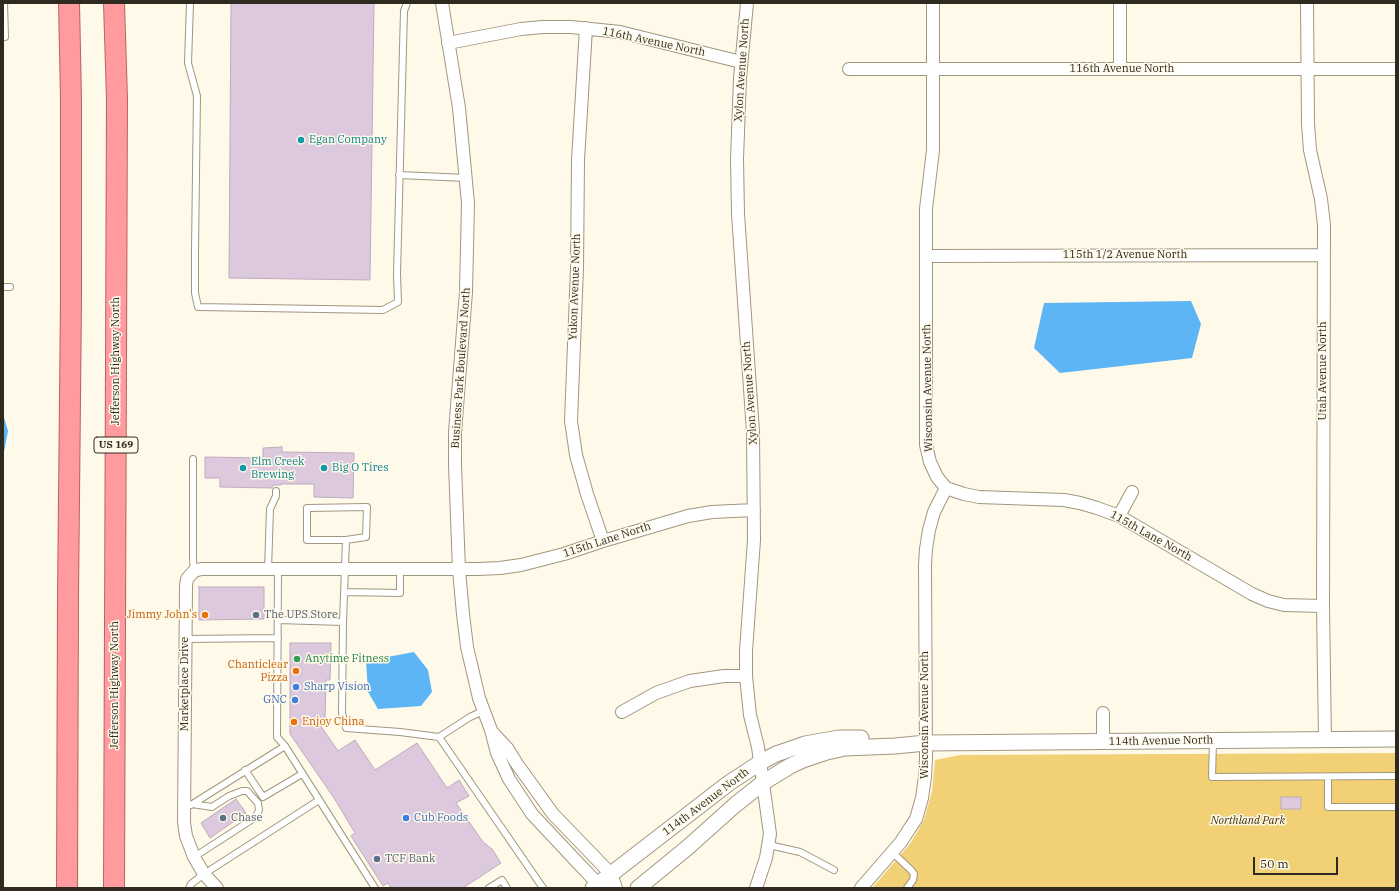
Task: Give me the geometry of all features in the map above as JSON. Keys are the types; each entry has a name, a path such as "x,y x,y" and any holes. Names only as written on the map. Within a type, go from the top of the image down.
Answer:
{"highway":[{"path":"67,888 71,275 71,100 69,3"},
{"name":"Jefferson Highway North","path":"114,3 117,99 114,888"}],"street":[{"name":"Business Park Boulevard North","path":"442,3 459,108 466,178 468,225 466,292 455,432 459,570 467,647 483,711 491,730 497,753 509,779 532,814 598,887"},
{"name":"Xylon Avenue North","path":"747,3 741,62 737,159 738,214 754,432 754,540 746,652 746,676 750,715 761,762 769,823 769,845 756,888"},
{"name":"Wisconsin Avenue North","path":"861,888 901,842 916,818 922,798 925,777 926,549 928,530 934,512 946,488 937,477 930,462 926,445 926,209 933,150 933,3"},
{"path":"1120,3 1120,70"},
{"name":"Utah Avenue North","path":"1307,3 1308,124 1310,150 1321,199 1324,225 1323,606 1325,740"},
{"name":"116th Avenue North","path":"448,43 521,29 554,27 586,28 620,32 741,62"},
{"name":"Yukon Avenue North","path":"586,28 578,160 577,268 571,421 576,455 602,541"},
{"name":"116th Avenue North","path":"849,69 1396,69"},
{"name":"115th 1/2 Avenue North","path":"927,256 1323,255"},
{"name":"115th Lane North","path":"946,488 979,497 1048,499 1080,503 1097,508 1118,516 1252,594 1268,601 1284,605 1323,606"},
{"path":"1118,516 1132,492"},
{"name":"115th Lane North","path":"459,570 478,570 521,565 564,554 602,541 688,516 712,512 754,510"},
{"path":"194,571 201,569 459,570"},
{"name":"Marketplace Drive","path":"194,571 187,579 186,586 185,639 188,807 184,822 186,836 194,857 204,874 217,888"},
{"path":"622,712 656,693 685,683 724,676 746,676"},
{"path":"1103,713 1103,742"},
{"name":"Business Park Boulevard North","path":"491,730 506,748 553,814 614,881"},
{"name":"114th Avenue North","path":"598,887 614,881 729,783 776,754 805,744 839,738 898,738 911,739 926,743"},
{"name":"114th Avenue North","path":"638,888 764,782 796,763 827,752 845,748 926,743 1396,739"}],"lane":[{"path":"3,37 5,37 4,3"},
{"path":"190,3 188,63 197,96 195,293 198,307 383,310 398,302 397,274 399,176 404,11 407,3"},
{"path":"399,176 466,178"},
{"path":"3,287 10,287"},
{"path":"193,459 194,571"},
{"path":"276,490 276,496 270,509 273,570 278,620 278,737 375,888"},
{"path":"367,507 366,537 346,540 307,540 307,508 367,507"},
{"path":"346,540 342,713 346,728 400,732 439,737 470,717 483,711"},
{"path":"345,592 400,593 400,570"},
{"path":"278,620 343,622"},
{"path":"185,639 278,638"},
{"path":"439,737 543,888"},
{"path":"1213,740 1212,777 1396,776"},
{"path":"188,807 285,746"},
{"path":"245,770 263,796 302,774"},
{"path":"1328,777 1328,807 1396,807"},
{"path":"188,807 212,807 229,796 242,791 247,791 258,803 259,810 256,817 194,857"},
{"path":"189,888 191,884 204,874 319,800"},
{"path":"769,845 800,852 834,870"},
{"path":"892,852 914,874 913,880 907,888"},
{"path":"489,888 502,880 507,888"}],"green space":[{"name":"Northland Park","path":"1396,753 1396,888 872,888 910,844 924,820 932,791 935,760 960,755"}],"water":[{"path":"1191,301 1201,324 1192,358 1060,373 1034,348 1044,303"},
{"path":"3,414 8,431 3,457"},
{"path":"414,652 428,670 432,692 421,706 378,709 368,692 366,661"}],"building":[{"name":"Egan Company","path":"231,3 374,3 370,280 229,278"},
{"path":"282,447 282,452 354,453 353,498 314,497 314,484 281,484 273,485 272,488 220,487 220,478 205,478 205,457 263,458 263,448"},
{"path":"199,587 264,587 264,619 199,620"},
{"name":"Cub Foods","path":"290,643 331,643 330,680 326,680 325,721 318,722 338,751 355,740 375,770 417,743 447,788 459,780 469,796 456,803 483,842 492,849 501,863 463,888 391,888 388,883 383,886 351,836 355,833 334,798 290,734"},
{"path":"1281,797 1301,797 1301,809 1281,809"},
{"name":"Chase","path":"236,799 246,813 210,838 201,823"}],"place":[{"name":"Egan Company","path":"301,140"},
{"name":"Elm Creek Brewing","path":"243,468"},
{"name":"Big O Tires","path":"324,468"},
{"name":"Jimmy John's","path":"205,615"},
{"name":"The UPS Store","path":"256,615"},
{"name":"Anytime Fitness","path":"297,659"},
{"name":"Chanticlear Pizza","path":"296,671"},
{"name":"Sharp Vision","path":"296,687"},
{"name":"GNC","path":"295,700"},
{"name":"Enjoy China","path":"294,722"},
{"name":"Chase","path":"223,818"},
{"name":"Cub Foods","path":"406,818"},
{"name":"TCF Bank","path":"377,859"}]}
